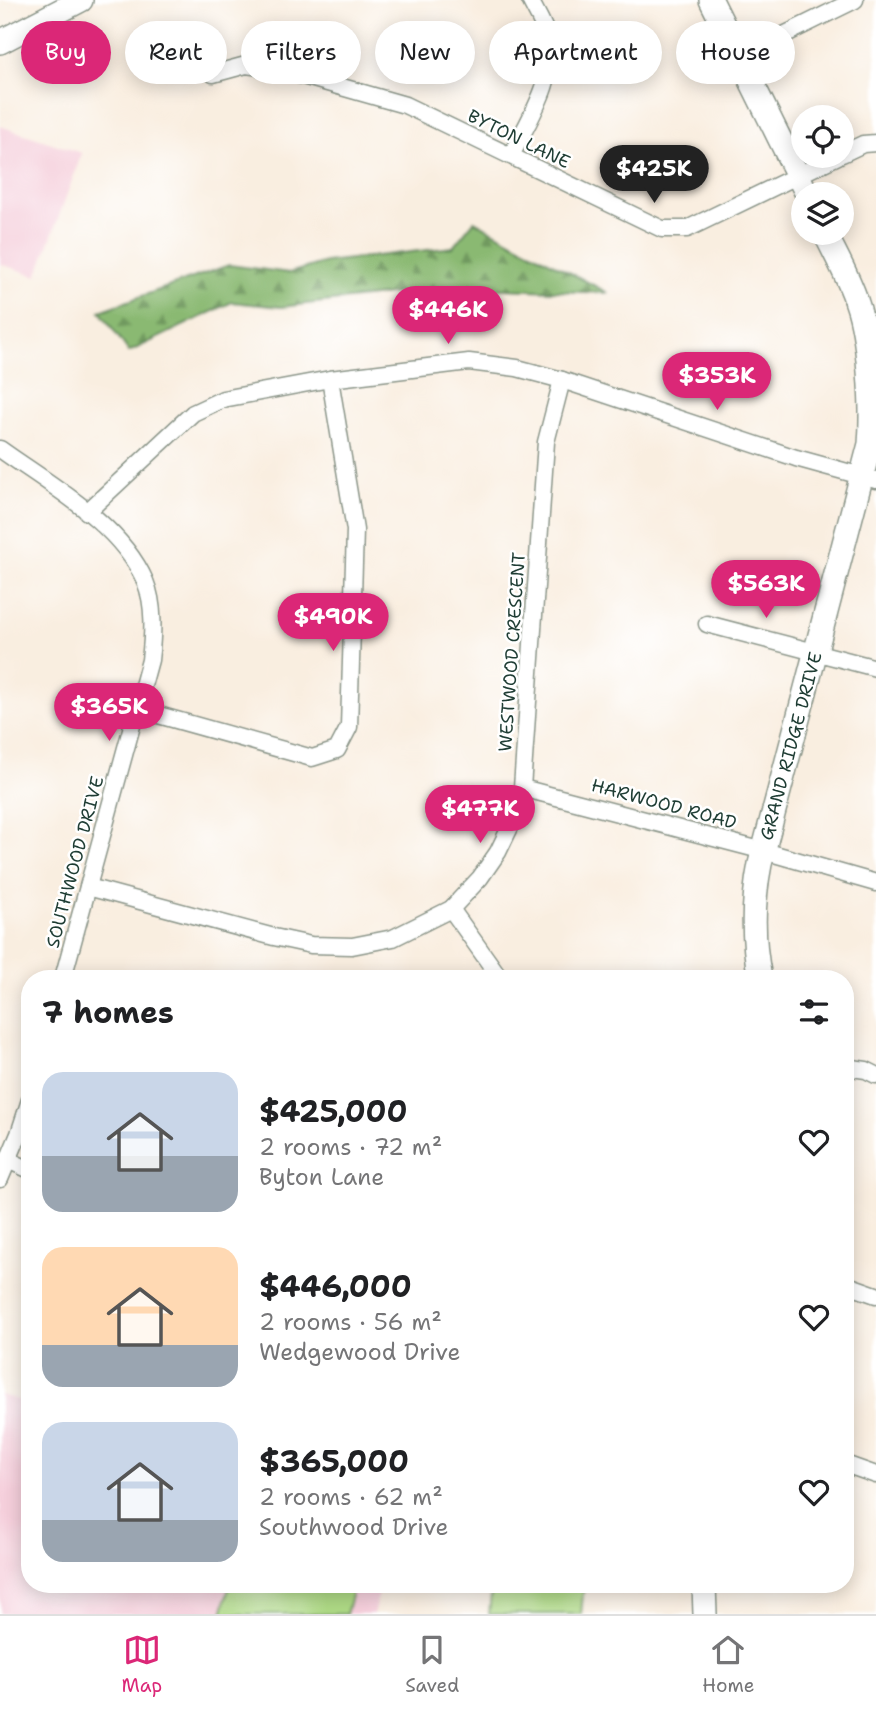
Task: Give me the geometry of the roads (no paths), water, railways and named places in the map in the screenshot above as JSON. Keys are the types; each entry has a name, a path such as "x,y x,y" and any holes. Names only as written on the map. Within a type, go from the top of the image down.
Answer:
{"street":[{"path":"0,42 81,0"},
{"path":"511,156 542,92 551,61 548,38 530,0"},
{"path":"711,0 721,21"},
{"path":"795,29 855,0"},
{"name":"BYTON LANE","path":"227,70 246,65 282,70 405,105 662,229 687,229 791,189"},
{"path":"752,84 801,182"},
{"name":"BYTON LANE","path":"854,148 876,143"},
{"name":"BYTON LANE","path":"806,182 824,168"},
{"name":"GRAND RIDGE DRIVE","path":"758,970 753,911 764,851 816,652 869,478 872,428 869,319 831,245"},
{"path":"87,512 194,414 223,399 330,379 469,362 517,368 562,380 796,458 869,478"},
{"path":"137,709 313,758 337,750 349,727 355,530 330,379"},
{"name":"WESTWOOD CRESCENT","path":"88,887 274,937 311,944 352,946 393,938 451,909 480,878 498,852 512,823 522,788 546,442 562,380"},
{"name":"SOUTHWOOD DRIVE","path":"0,449 107,527 130,553 146,582 152,610 150,660 65,970"},
{"path":"706,624 876,668"},
{"name":"HARWOOD ROAD","path":"522,788 876,883"},
{"path":"451,909 494,970"},
{"path":"854,1068 876,1075"},
{"path":"0,1179 21,1128"},
{"path":"8,1160 21,1166"},
{"path":"854,1287 876,1295"},
{"path":"854,1467 876,1475"},
{"path":"704,1593 705,1614"}]}
